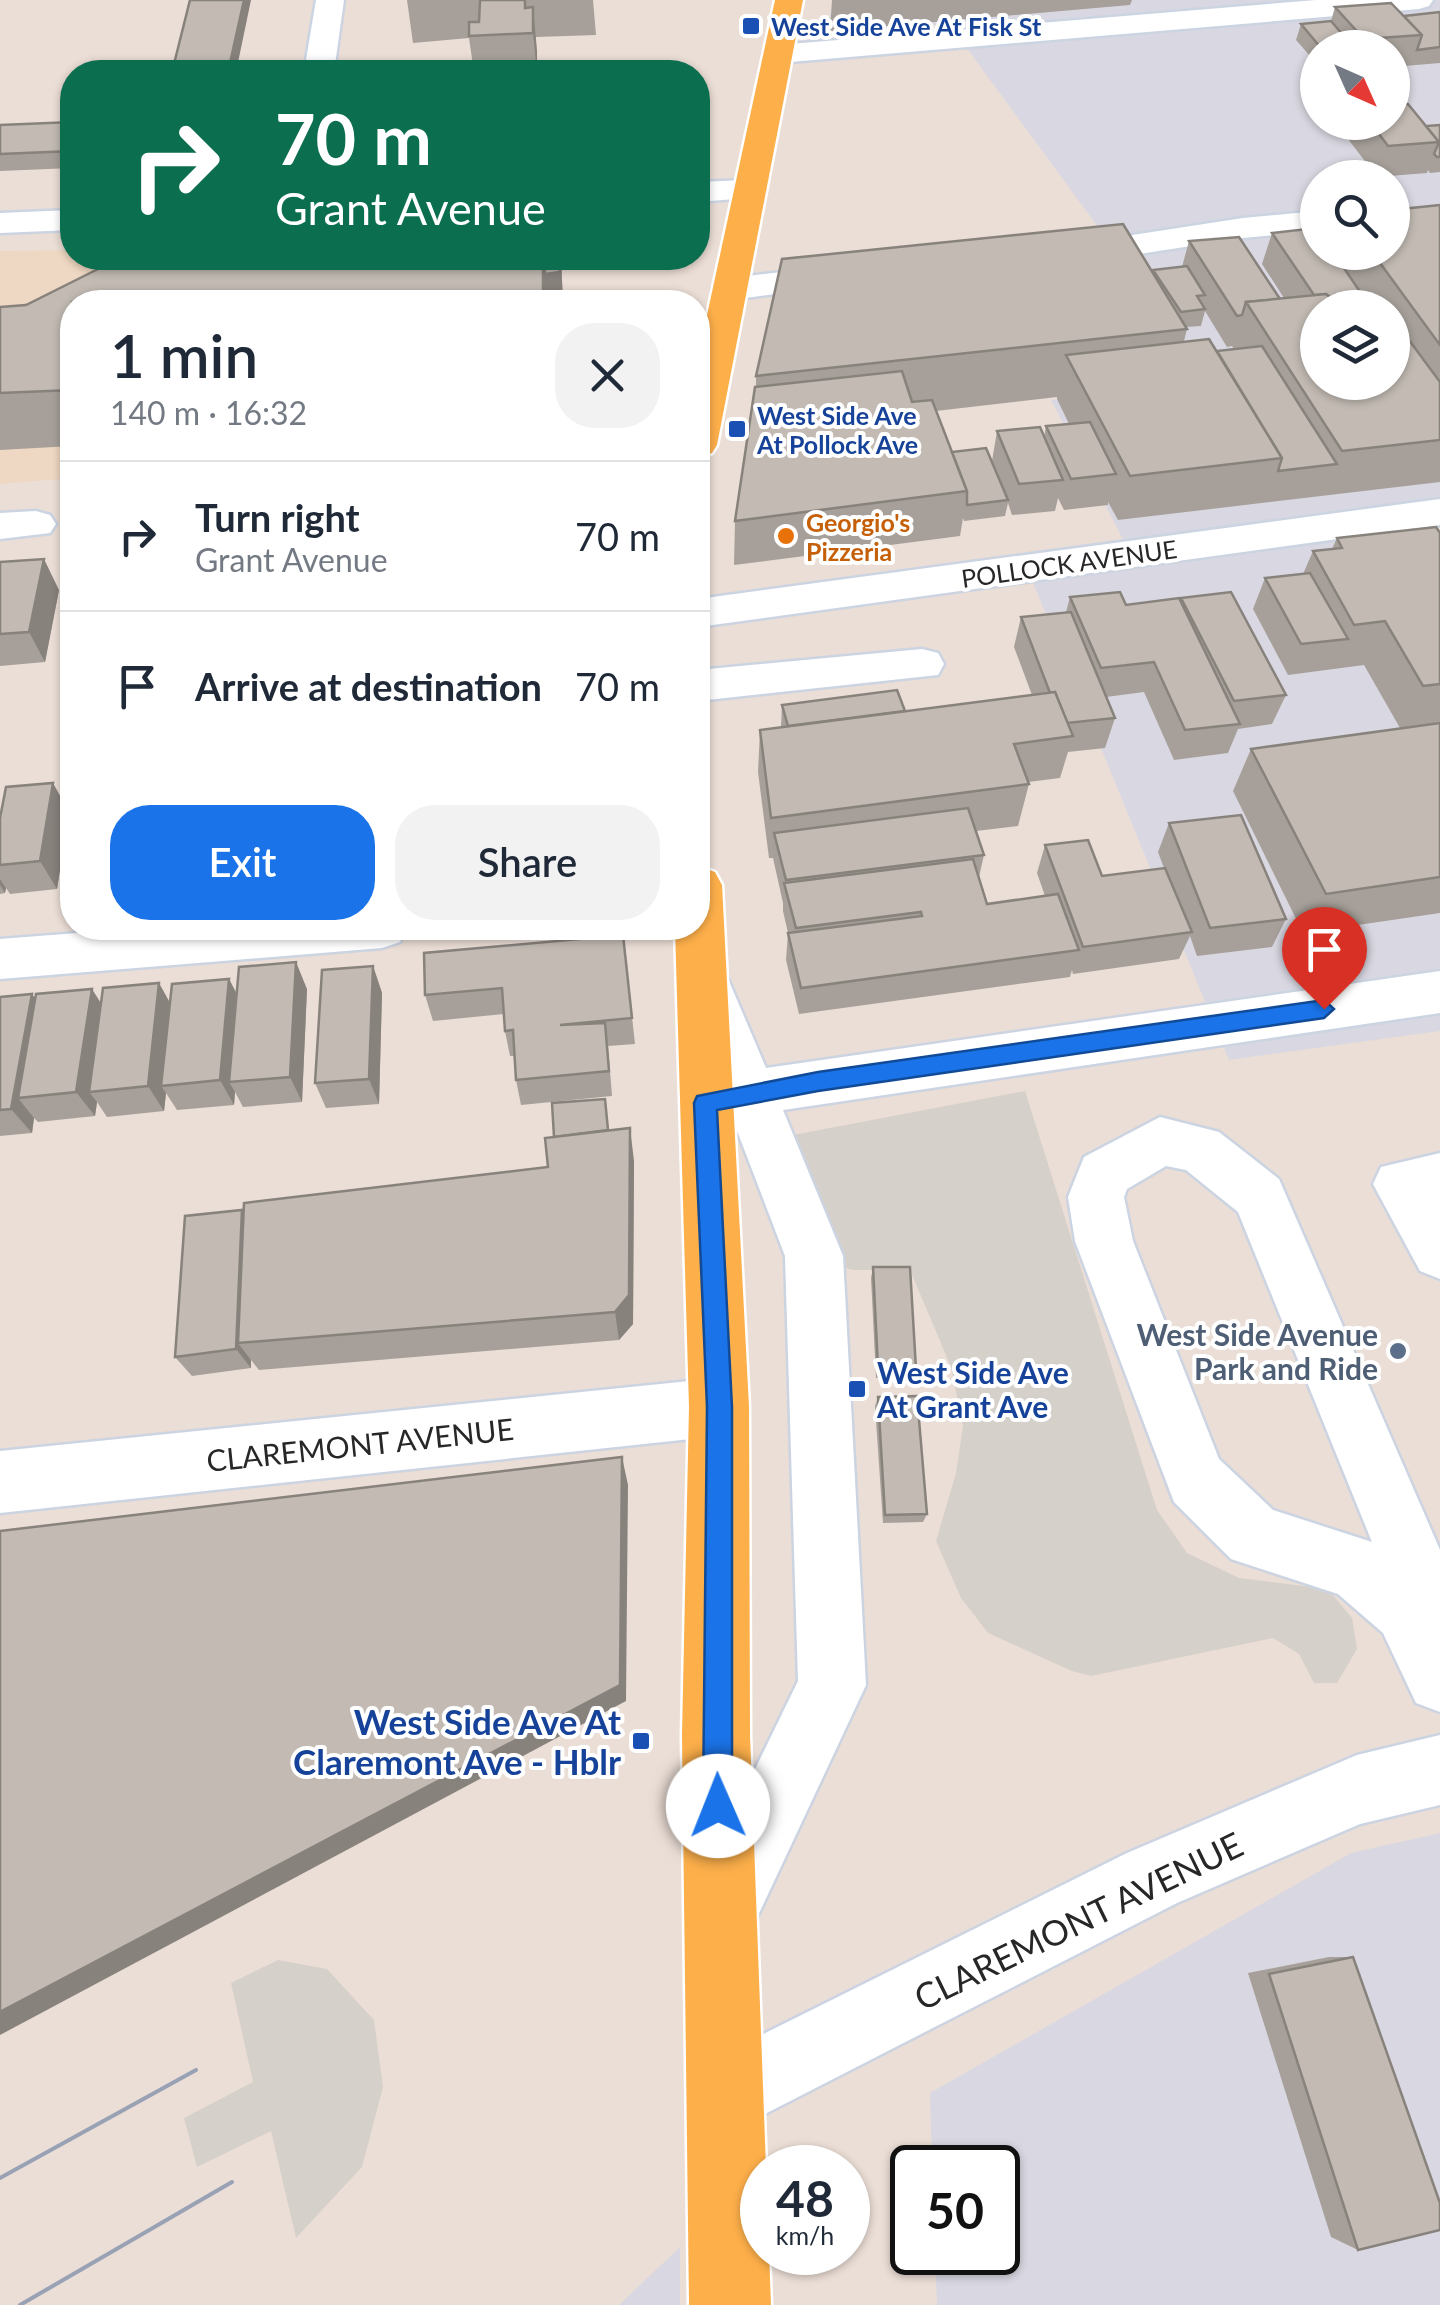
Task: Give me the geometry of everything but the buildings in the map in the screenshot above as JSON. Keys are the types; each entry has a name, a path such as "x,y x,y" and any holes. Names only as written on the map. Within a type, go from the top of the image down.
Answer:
{"main road":[{"path":"710,386 746,190 788,0"},
{"path":"700,940 701,970"},
{"path":"728,1099 716,1752 730,2305"}],"street":[{"path":"320,60 330,0"},
{"path":"778,54 1419,0"},
{"path":"710,192 746,190"},
{"path":"0,223 60,220"},
{"path":"1027,259 1300,223"},
{"path":"730,289 890,272"},
{"name":"POLLOCK AVENUE","path":"710,611 1440,512"},
{"path":"710,685 922,664"},
{"path":"0,959 234,940"},
{"path":"701,970 728,1099 814,1256 832,1685 721,1914"},
{"path":"728,1099 1440,992"},
{"path":"1406,1610 1410,1555 1259,1196 1200,1149 1160,1141 1138,1152 1104,1174 1096,1197 1104,1241 1196,1480 1254,1536 1356,1567 1406,1610 1440,1679"},
{"path":"1440,1177 1402,1184 1440,1253"},
{"name":"CLAREMONT AVENUE","path":"0,1482 720,1407"},
{"name":"CLAREMONT AVENUE","path":"726,2093 1152,1878 1356,1790 1440,1770"}],"shaded area":[{"path":"833,0 1440,0 1440,521 1397,527 1440,596 1440,1031 1229,1060 1029,573 1131,555 1051,400 1184,385 1117,253 949,24 826,37"},
{"path":"60,250 60,270 361,270 357,290 60,290 60,479 0,484 0,251"},
{"path":"1025,1091 1157,1510 1187,1553 1239,1578 1328,1589 1352,1618 1357,1649 1337,1683 1314,1683 1299,1654 1273,1638 1091,1676 988,1633 961,1598 936,1541 956,1473 963,1426 951,1367 910,1270 854,1270 833,1265 793,1135"},
{"path":"1440,1833 1440,2305 937,2305 936,2275 1020,2275 1020,2145 931,2145 930,2093 1351,1853"},
{"path":"278,1960 327,1969 374,2020 383,2087 362,2167 296,2238 271,2131 197,2167 184,2118 253,2082 231,1983"},
{"path":"680,2247 680,2305 619,2305"}],"tram line":[{"path":"0,2178 196,2070"},
{"path":"20,2305 232,2182"}],"place":[{"name":"West Side Ave At Fisk St","path":"751,26"},
{"name":"West Side Ave At Pollock Ave","path":"737,429"},
{"name":"Georgio's Pizzeria","path":"786,536"},
{"name":"West Side Avenue Park and Ride","path":"1398,1351"},
{"name":"West Side Ave At Grant Ave","path":"857,1389"},
{"name":"West Side Ave At Claremont Ave - Hblr","path":"641,1741"}],"route":[{"path":"718,1806 720,1407 705,1103 818,1082 1324,1009"}]}
